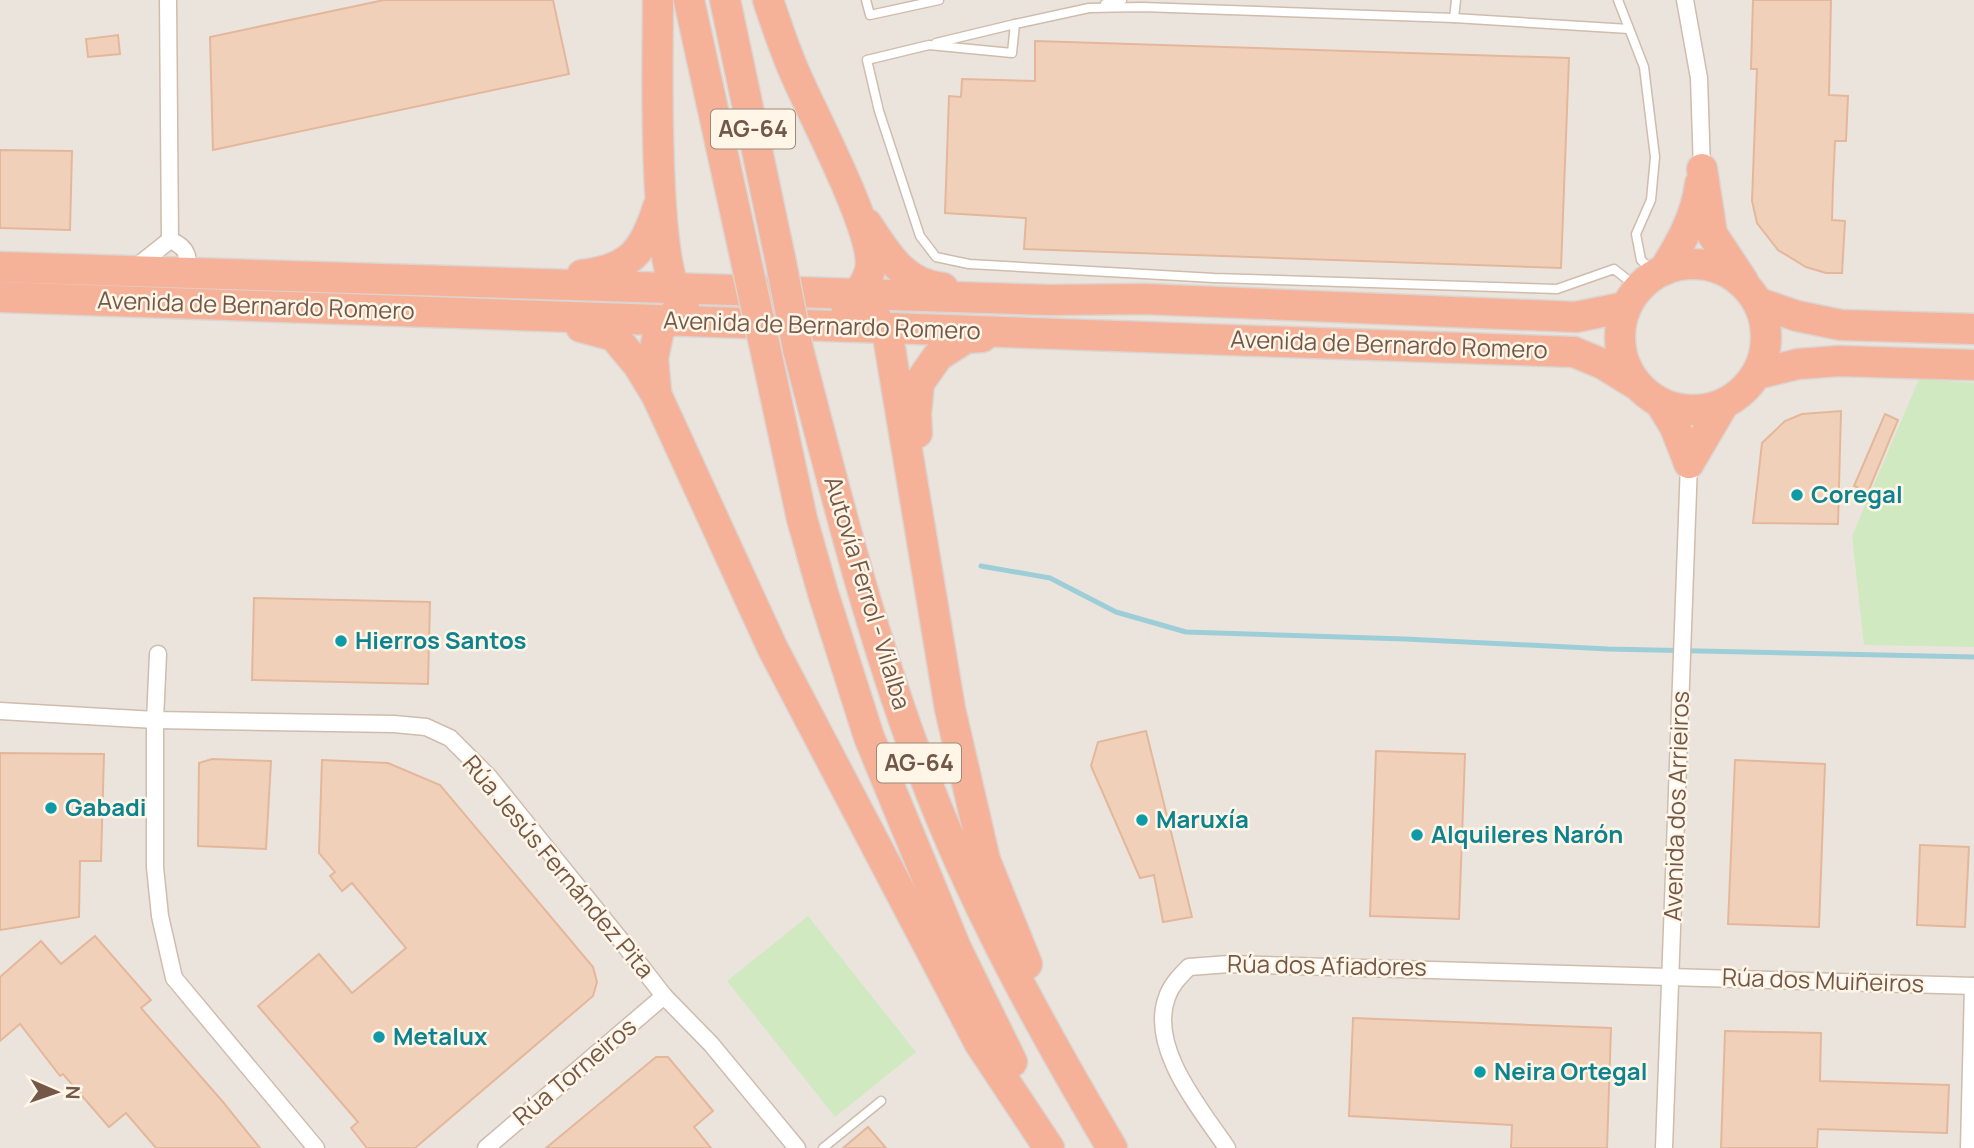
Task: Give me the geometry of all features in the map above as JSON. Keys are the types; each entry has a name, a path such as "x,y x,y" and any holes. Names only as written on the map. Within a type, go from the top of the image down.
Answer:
{"highway":[{"path":"657,396 653,358 659,331 686,304 667,262 661,200 658,0"},
{"name":"Autovía Ferrol - Vilalba","path":"689,0 802,519 869,737 956,948 1023,1086 1057,1148"},
{"name":"Autovía Ferrol - Vilalba","path":"725,0 799,349 864,602 921,769 955,852 992,933 1112,1148"},
{"path":"768,0 793,69 857,209 869,246 870,270 846,296 827,326"},
{"path":"1702,169 1712,234 1752,294 1765,320 1767,339 1765,357 1757,374 1742,392 1723,405 1692,411 1661,404 1636,385 1626,367 1620,347 1620,327 1646,285 1682,241 1698,201 1702,169"},
{"path":"513,283 590,274 623,264 642,247 661,200"},
{"path":"857,209 901,272 934,288 1051,300"},
{"path":"1646,285 1685,264 1707,265 1728,272 1752,294 1797,316 1841,325 1974,329"},
{"name":"Avenida de Bernardo Romero","path":"0,267 513,283 686,304 827,326 1574,352 1603,364 1636,385"},
{"name":"Avenida de Bernardo Romero","path":"0,297 511,315 846,296 1144,299 1576,317 1646,285"},
{"path":"846,296 870,310 888,336 950,709 985,860 1078,1091"},
{"path":"511,315 568,323 614,336 638,365 657,396 773,649 979,1044 1049,1148"},
{"path":"930,597 916,414 919,383 938,356 966,338 1046,334"},
{"path":"1757,374 1798,364 1839,361 1974,365"},
{"path":"1661,404 1675,427 1689,463"},
{"path":"1689,463 1723,405"}],"street":[{"path":"1685,0 1699,78 1702,169"},
{"path":"170,240 173,1"},
{"path":"131,271 170,240"},
{"path":"170,240 181,245 186,252 186,272 173,302"},
{"name":"Avenida dos Arrieiros","path":"1664,1148 1689,463"},
{"path":"158,654 155,867 160,916 174,978 316,1148"},
{"name":"Rúa Jesús Fernández Pita","path":"0,711 155,720 394,724 426,727 450,738 489,777 664,996 711,1044 797,1148"},
{"name":"Rúa dos Afiadores","path":"1227,1148 1178,1075 1168,1049 1163,1021 1166,998 1176,980 1189,967 1229,964 1672,977"},
{"name":"Rúa dos Muiñeiros","path":"1672,977 1973,986"},
{"path":"1969,1148 1973,986"},
{"name":"Rúa Torneiros","path":"486,1148 664,996"}],"lane":[{"path":"866,0 870,15 939,0"},
{"path":"1122,0 867,60 879,111 920,236 936,257 969,264 1200,277 1557,289 1614,269 1646,285"},
{"path":"1454,18 1455,0"},
{"path":"1618,0 1644,67 1655,157 1651,200 1636,234 1646,285"},
{"path":"1088,8 1142,7 1454,18 1629,29"},
{"path":"929,45 1012,53 1015,24"},
{"path":"823,1148 881,1101"}],"shaded area":[{"path":"0,0 1974,0 1974,1148 0,1148"}],"green space":[{"path":"1919,379 1974,383 1974,647 1864,645 1852,536"},
{"path":"808,916 916,1052 835,1117 727,981"}],"building":[{"path":"384,0 553,0 569,74 213,150 210,37"},
{"path":"1753,0 1831,0 1829,95 1848,96 1846,141 1835,141 1833,184 1832,220 1845,221 1842,273 1826,273 1806,267 1778,250 1757,223 1752,201 1757,69 1751,69"},
{"path":"118,35 120,54 88,57 86,39"},
{"path":"1035,41 1569,58 1561,268 1024,249 1026,218 945,213 949,96 961,97 962,79 1035,81"},
{"path":"0,150 72,151 70,230 0,228"},
{"name":"Coregal","path":"1841,411 1838,524 1753,523 1762,443 1785,421 1802,414"},
{"path":"1885,414 1898,420 1868,492 1854,486"},
{"name":"Hierros Santos","path":"254,598 430,602 428,684 252,680"},
{"name":"Maruxía","path":"1146,731 1192,917 1163,922 1154,875 1140,878 1091,766 1098,742"},
{"name":"Alquileres Narón","path":"1376,751 1465,754 1459,919 1370,916"},
{"name":"Gabadi","path":"0,753 104,754 101,861 80,861 79,917 0,930"},
{"path":"212,759 271,761 266,849 198,846 199,763"},
{"path":"322,760 388,763 440,785 593,967 597,982 593,996 415,1148 367,1148 351,1128 358,1122 258,1006 319,954 352,993 406,948 352,883 342,891 330,876 335,872 319,853"},
{"path":"1735,760 1825,764 1819,927 1728,924"},
{"path":"1920,845 1969,847 1965,927 1917,925"},
{"path":"95,936 151,1000 141,1008 260,1148 156,1148 126,1113 109,1127 63,1074 60,1076 20,1024 0,1041 0,977 41,941 61,964"},
{"name":"Neira Ortegal","path":"1353,1018 1611,1028 1607,1148 1511,1148 1512,1125 1349,1116"},
{"path":"1725,1031 1821,1033 1820,1081 1949,1085 1947,1133 1818,1129 1817,1148 1721,1148"},
{"path":"656,1057 668,1057 713,1111 694,1127 711,1148 546,1148"},
{"path":"868,1127 886,1148 843,1148"}],"waterway":[{"path":"981,566 1050,578 1116,612 1186,632 1608,649 1974,657"}],"place":[{"name":"Coregal","path":"1797,495"},
{"name":"Hierros Santos","path":"341,641"},
{"name":"Gabadi","path":"51,808"},
{"name":"Maruxía","path":"1142,820"},
{"name":"Alquileres Narón","path":"1417,835"},
{"name":"Metalux","path":"379,1037"},
{"name":"Neira Ortegal","path":"1480,1072"}]}
